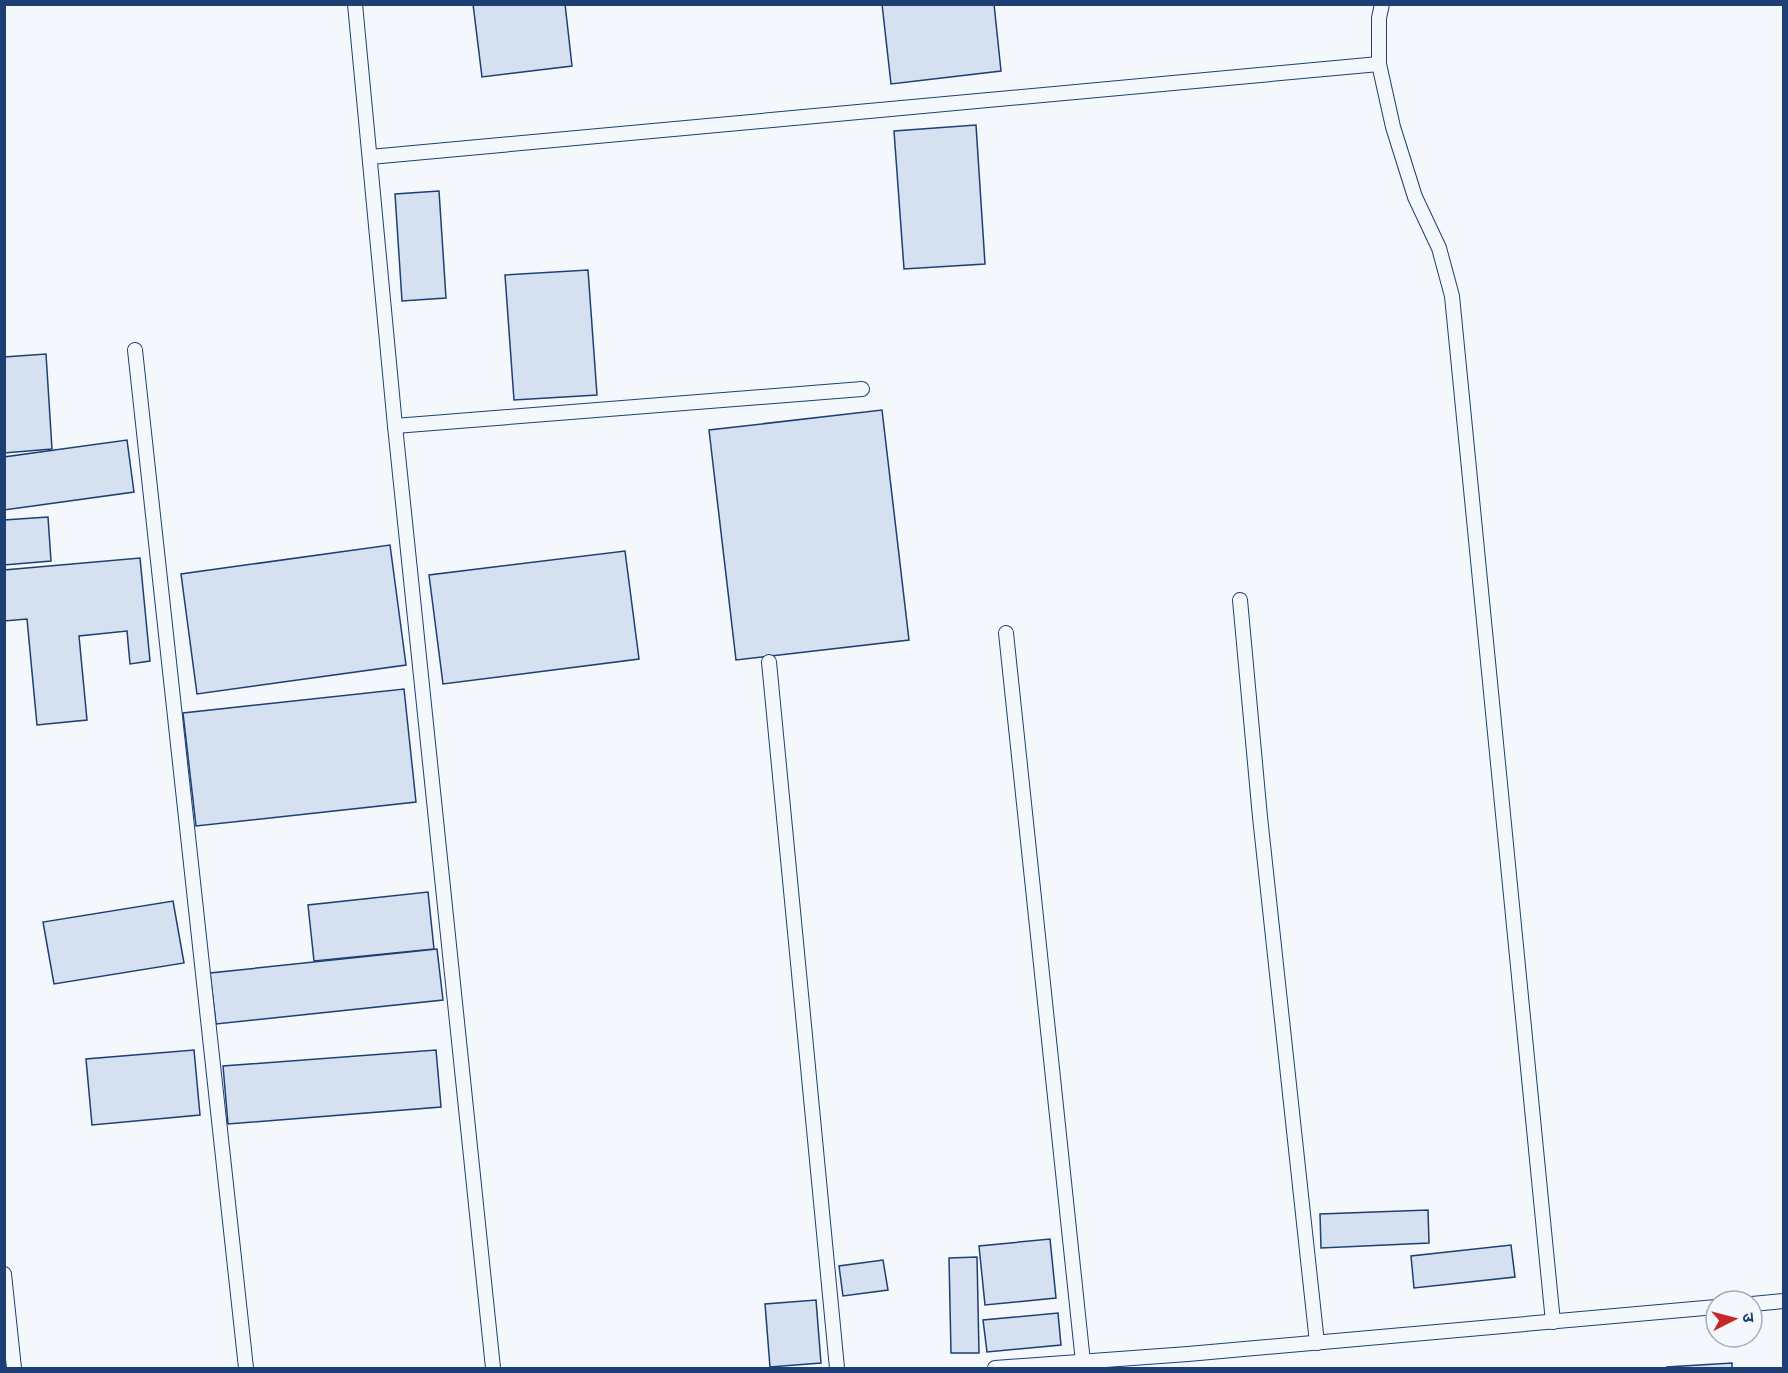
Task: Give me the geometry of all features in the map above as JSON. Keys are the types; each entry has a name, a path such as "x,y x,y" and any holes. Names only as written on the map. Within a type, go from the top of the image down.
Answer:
{"lane":[{"path":"355,4 395,426 493,1368"},
{"path":"1382,4 1379,18 1378,64 1393,127 1412,187 1439,248 1452,296 1553,1322"},
{"path":"370,157 1378,64"},
{"path":"135,350 246,1368"},
{"path":"395,426 862,389"},
{"path":"1240,600 1261,829 1317,1343"},
{"path":"1006,633 1083,1362"},
{"path":"769,662 837,1368"},
{"path":"4,1274 14,1368"},
{"path":"1764,1303 1784,1301"},
{"path":"995,1368 1188,1354 1704,1308"},
{"path":"1188,1354 1189,1368"}],"building":[{"path":"473,4 565,4 572,66 482,77"},
{"path":"882,4 994,4 1001,71 891,84"},
{"path":"976,125 985,264 904,269 894,131"},
{"path":"439,191 446,298 402,301 395,194"},
{"path":"588,270 597,395 514,400 505,275"},
{"path":"46,354 52,449 4,453 4,357"},
{"path":"882,410 909,640 736,660 709,430"},
{"path":"127,440 134,492 4,510 4,457"},
{"path":"48,517 51,561 4,565 4,520"},
{"path":"390,545 406,665 197,694 181,574"},
{"path":"625,551 639,659 443,684 429,575"},
{"path":"140,558 150,661 130,664 127,631 79,636 87,720 37,725 27,619 4,621 4,570"},
{"path":"404,689 416,802 196,826 183,713"},
{"path":"428,892 434,949 314,961 308,905"},
{"path":"173,901 184,963 54,984 43,922"},
{"path":"437,949 443,1000 216,1024 210,973"},
{"path":"194,1050 200,1115 92,1125 86,1059"},
{"path":"436,1050 441,1107 228,1124 223,1066"},
{"path":"1428,1210 1429,1243 1321,1248 1320,1214"},
{"path":"1050,1239 1056,1298 985,1305 979,1246"},
{"path":"1511,1245 1515,1277 1414,1288 1411,1256"},
{"path":"977,1257 979,1353 951,1353 949,1258"},
{"path":"883,1260 888,1290 843,1296 839,1266"},
{"path":"816,1300 821,1363 770,1367 765,1304"},
{"path":"1058,1313 1061,1345 987,1352 983,1320"},
{"path":"1732,1363 1732,1368 1667,1368 1667,1367"}]}
